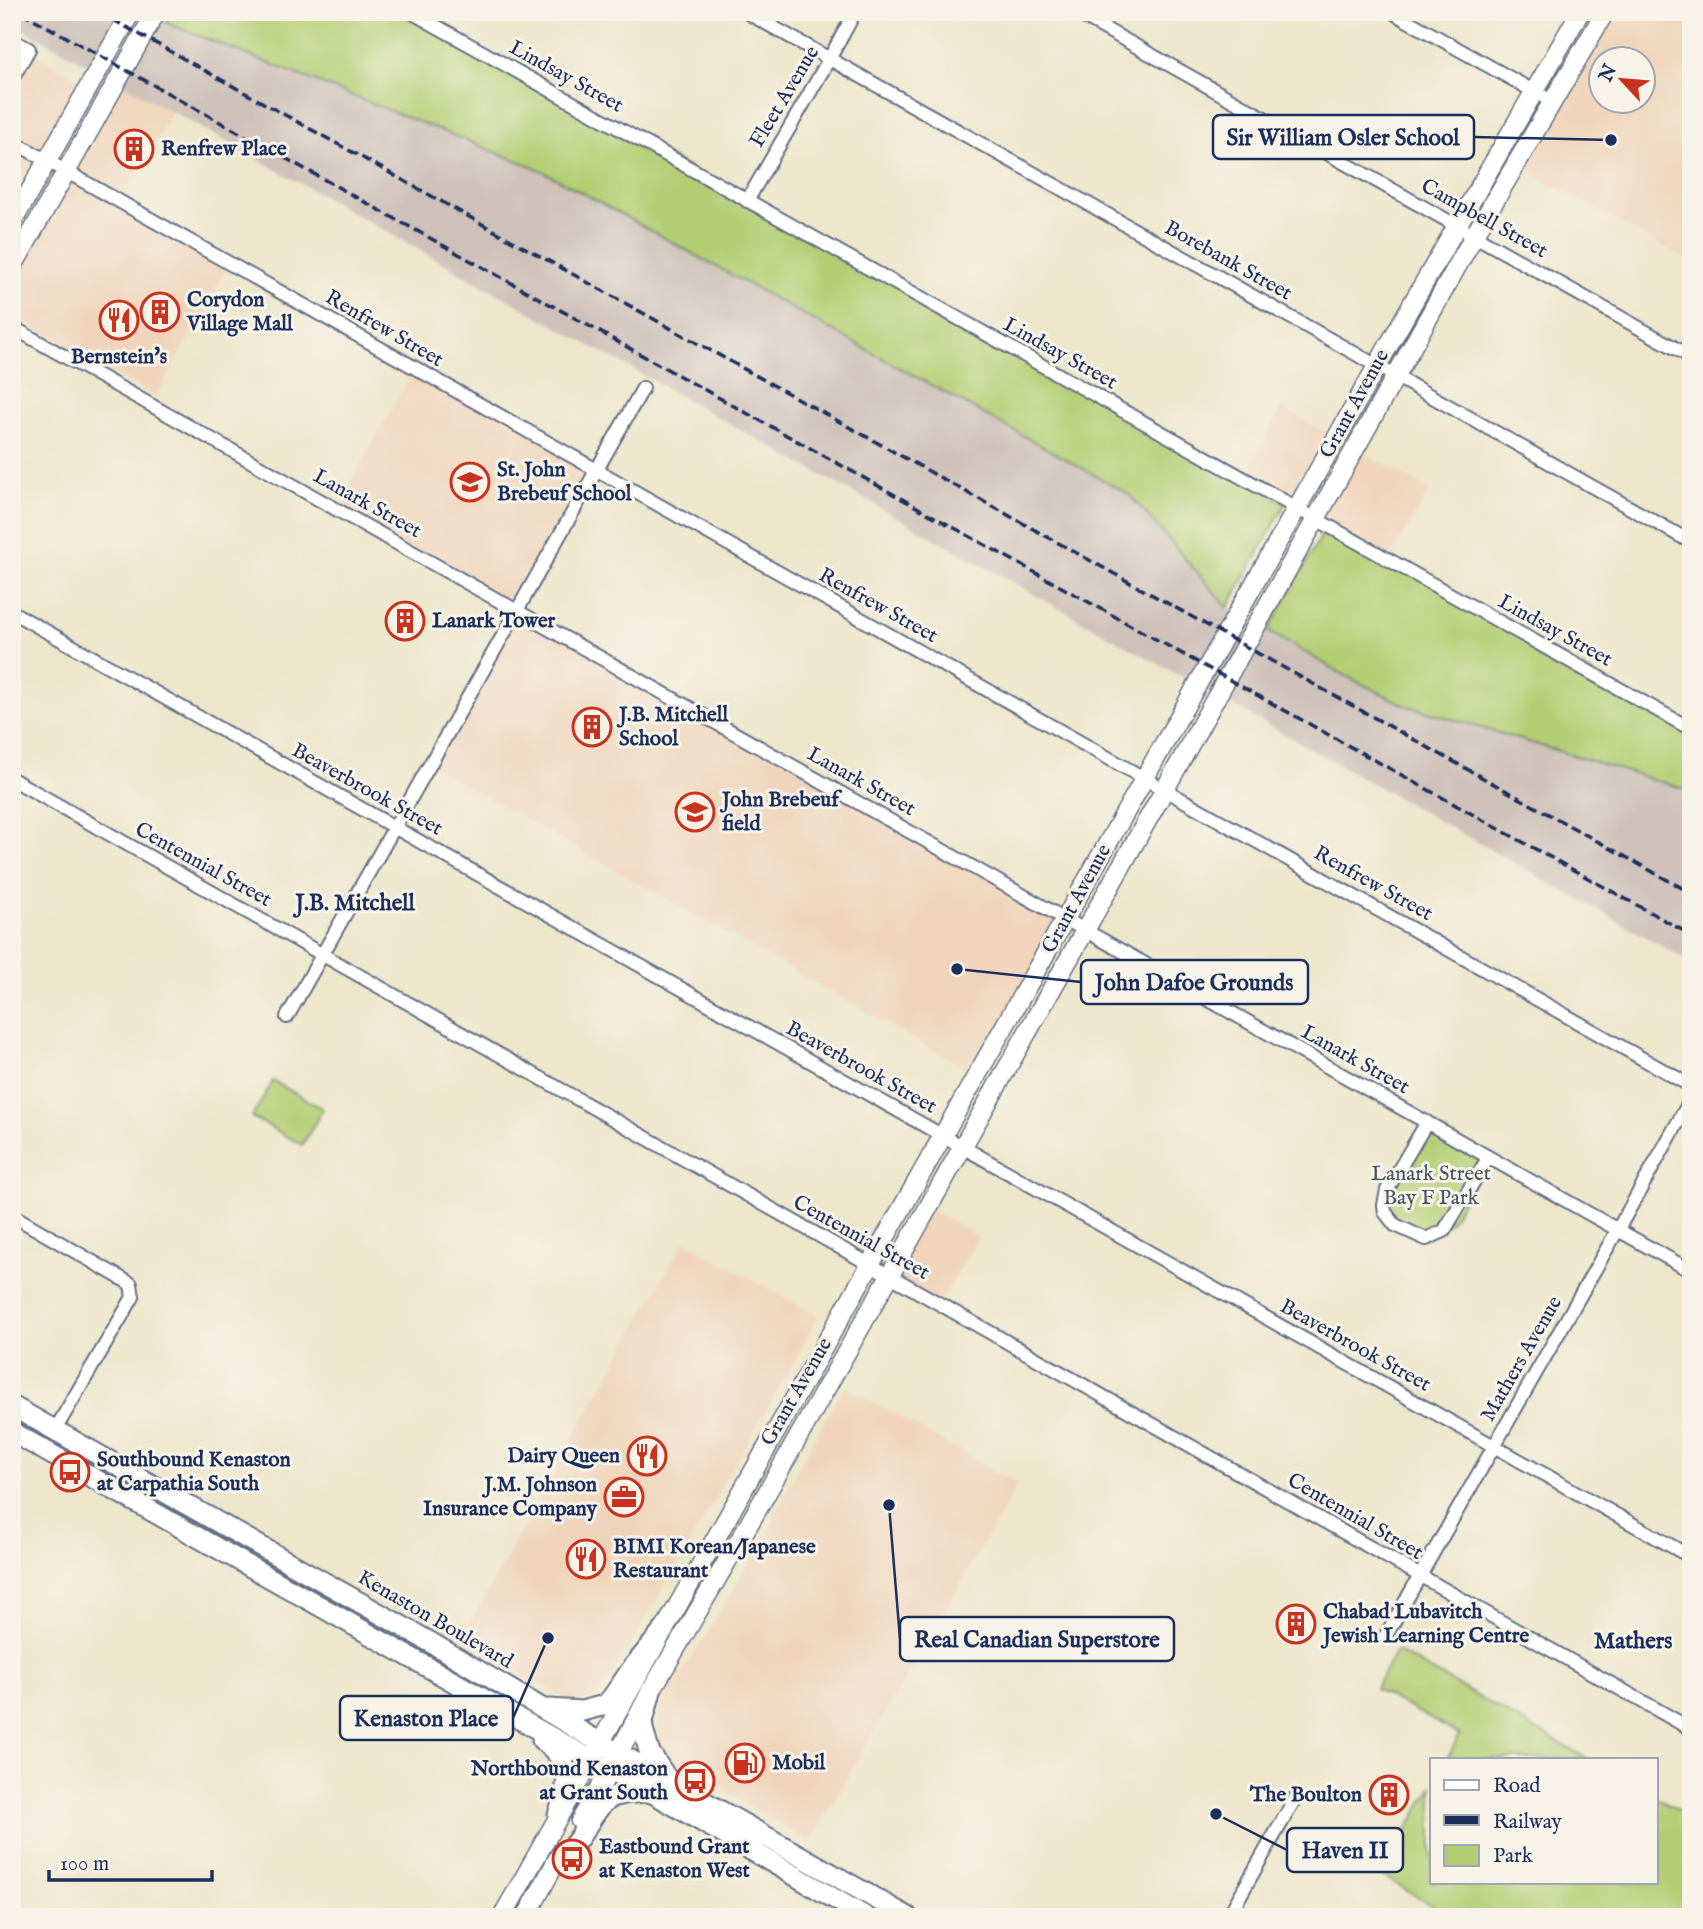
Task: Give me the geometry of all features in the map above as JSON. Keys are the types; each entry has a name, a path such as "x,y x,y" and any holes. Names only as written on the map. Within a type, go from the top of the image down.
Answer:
{"main road":[{"path":"12,223 131,12"},
{"path":"12,268 156,12"},
{"name":"Grant Avenue","path":"502,1917 1456,226 1580,12"},
{"name":"Grant Avenue","path":"526,1917 615,1762 651,1691 748,1526 1165,789 1474,236 1605,12"},
{"name":"Kenaston Boulevard","path":"12,1406 540,1707 595,1751"},
{"name":"Kenaston Boulevard","path":"12,1432 495,1704 615,1762 669,1781 908,1917"},
{"path":"540,1707 582,1712 605,1705 664,1630"},
{"path":"651,1691 642,1725 649,1751 669,1781"},
{"path":"495,1704 561,1756 568,1784 558,1815"},
{"name":"Kenaston Boulevard","path":"615,1762 651,1792 866,1917"},
{"path":"555,1864 580,1838 595,1811 605,1800 626,1793 651,1792"}],"street":[{"name":"Lindsay Street","path":"411,12 1691,729"},
{"name":"Borebank Street","path":"746,12 1691,542"},
{"name":"Fleet Avenue","path":"747,201 855,12"},
{"name":"Campbell Street","path":"1075,12 1691,357"},
{"path":"1392,12 1553,102"},
{"path":"12,40 29,49 12,79"},
{"name":"Renfrew Street","path":"12,141 1691,1086"},
{"name":"Lanark Street","path":"12,327 1691,1271"},
{"path":"287,1017 643,388"},
{"name":"Beaverbrook Street","path":"12,612 1691,1557"},
{"name":"Centennial Street","path":"12,779 1691,1729"},
{"name":"Mathers Avenue","path":"1385,1637 1691,1099"},
{"path":"1427,1122 1387,1190 1385,1212 1395,1225 1426,1239 1444,1231 1488,1158"},
{"path":"12,1215 131,1284 132,1297 55,1430"},
{"path":"1228,1917 1297,1795"}],"shaded area":[{"path":"12,12 123,12 92,67 12,23"},
{"path":"1605,12 1691,12 1691,262 1516,165"},
{"path":"159,19 539,168 1129,494 1227,608 1348,677 1405,705 1691,791 1691,962 123,84"},
{"path":"24,48 84,82 12,209 12,69"},
{"path":"123,84 173,111 119,207 228,267 156,397 12,315 12,280"},
{"path":"415,368 597,470 518,610 1066,920 977,1075 430,765 517,610 336,508"},
{"path":"1282,408 1336,438 1297,509 1242,479"},
{"path":"1356,449 1430,490 1389,560 1316,519"},
{"path":"927,1208 978,1236 940,1304 889,1276"},
{"path":"684,1241 818,1316 608,1684 597,1697 574,1701 562,1697 461,1639"},
{"path":"844,1386 1018,1484 810,1842 686,1769 660,1745 657,1728 660,1708 670,1688 703,1640 776,1517 774,1512"}],"green space":[{"path":"172,12 411,12 1286,503 1228,608 1129,494 539,169 166,23"},
{"path":"1327,525 1691,729 1691,791 1405,705 1348,677 1268,631"},
{"path":"273,1081 323,1109 302,1145 252,1117"},
{"name":"Lanark Street Bay F Park","path":"1427,1122 1488,1158 1450,1222 1426,1239 1395,1225 1385,1197"},
{"path":"1396,1651 1586,1758 1448,1758 1460,1735 1375,1689"},
{"path":"1430,1790 1430,1884 1658,1884 1658,1799 1691,1817 1691,1917 1450,1917 1381,1875"}],"railway":[{"path":"21,12 1691,935"},
{"path":"99,12 1691,893"}],"place":[{"name":"Sir William Osler School","path":"1611,140"},
{"name":"Renfrew Place","path":"134,149"},
{"name":"Corydon Village Mall","path":"160,312"},
{"name":"Bernstein's","path":"119,320"},
{"name":"St. John Brebeuf School","path":"470,482"},
{"name":"Lanark Tower","path":"405,621"},
{"name":"J.B. Mitchell School","path":"592,727"},
{"name":"John Brebeuf field","path":"695,812"},
{"name":"John Dafoe Grounds","path":"957,969"},
{"name":"Dairy Queen","path":"647,1456"},
{"name":"Southbound Kenaston at Carpathia South","path":"70,1472"},
{"name":"J.M. Johnson Insurance Company","path":"624,1497"},
{"name":"Real Canadian Superstore","path":"889,1505"},
{"name":"BIMI Korean/Japanese Restaurant","path":"586,1559"},
{"name":"Chabad Lubavitch Jewish Learning Centre","path":"1296,1624"},
{"name":"Kenaston Place","path":"548,1638"},
{"name":"Mobil","path":"745,1763"},
{"name":"Northbound Kenaston at Grant South","path":"695,1781"},
{"name":"The Boulton","path":"1389,1795"},
{"name":"Haven II","path":"1216,1814"},
{"name":"Eastbound Grant at Kenaston West","path":"572,1859"}],"district":[{"name":"J.B. Mitchell","path":"355,903"},
{"name":"Mathers","path":"1633,1641"}]}
